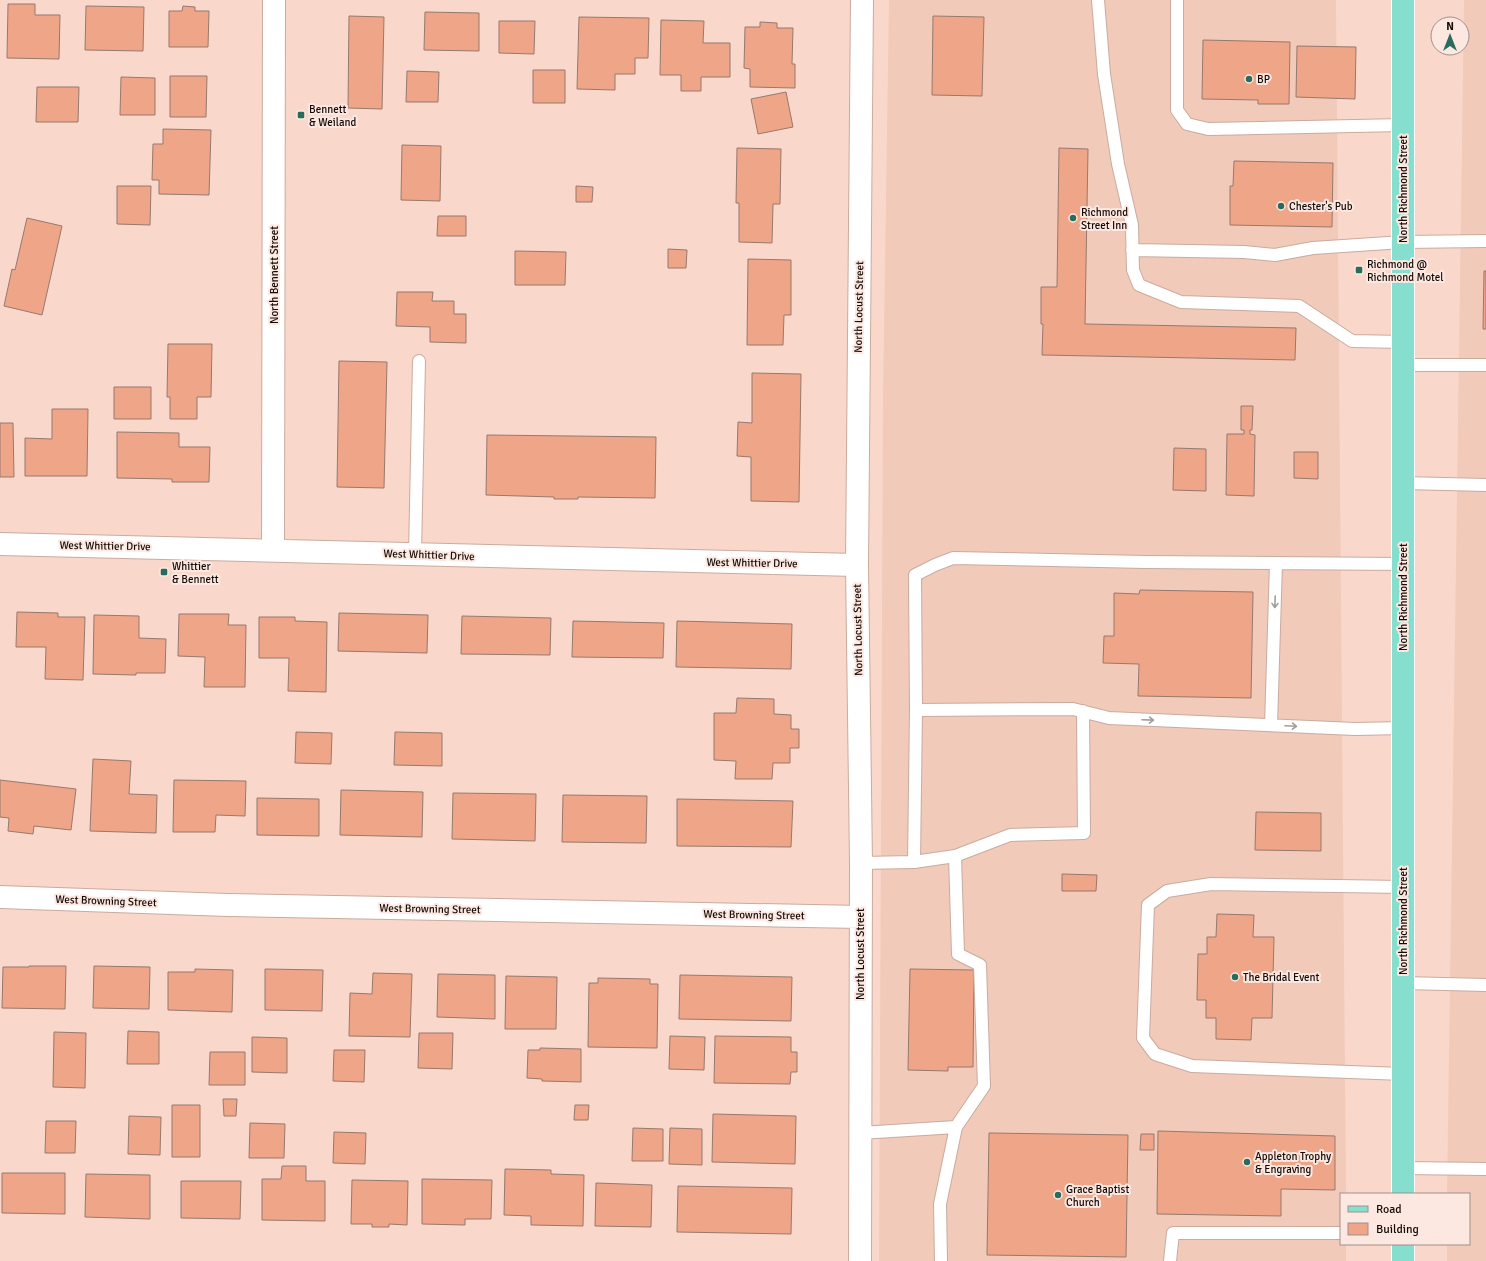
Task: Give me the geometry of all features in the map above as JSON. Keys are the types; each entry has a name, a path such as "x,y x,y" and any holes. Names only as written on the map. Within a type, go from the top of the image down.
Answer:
{"main road":[{"name":"North Richmond Street","path":"1403,0 1403,1193"},
{"path":"1403,1245 1403,1261"}],"street":[{"name":"North Bennett Street","path":"273,550 274,0"},
{"name":"North Locust Street","path":"860,1261 861,863 857,565 862,0"},
{"name":"West Whittier Drive","path":"0,544 857,565"},
{"name":"West Browning Street","path":"0,897 228,905 861,917"}],"lane":[{"path":"1098,0 1104,74 1118,164 1132,225 1132,270 1139,285 1181,302 1299,306 1352,341 1403,342"},
{"path":"1177,0 1177,110 1188,124 1208,129 1403,126"},
{"path":"1132,250 1244,252 1275,255 1313,248 1403,242 1486,241"},
{"path":"415,554 419,360"},
{"path":"1403,365 1486,365"},
{"path":"1403,483 1486,485"},
{"path":"914,862 916,710 915,575 953,558 1403,564"},
{"path":"1271,725 1276,563"},
{"path":"916,710 1073,709 1109,718 1355,729 1403,728"},
{"path":"861,863 914,862 955,856 1010,835 1084,833 1083,711"},
{"path":"941,1261 940,1204 956,1127 984,1086 980,965 958,954 955,856"},
{"path":"1403,887 1211,884 1167,891 1148,905 1143,1038 1155,1054 1192,1066 1403,1074"},
{"path":"1403,983 1486,985"},
{"path":"860,1133 956,1127"},
{"path":"1403,1168 1486,1169"},
{"path":"1170,1261 1173,1233 1340,1233"}],"shaded area":[{"path":"889,0 1336,0 1346,1193 1340,1193 1340,1245 1346,1245 1346,1261 879,1261 883,397"},
{"path":"1464,0 1486,0 1486,1261 1447,1261 1447,1245 1470,1245 1470,1193 1447,1193 1463,56 1470,56 1470,16 1464,16"}],"building":[{"path":"8,4 35,4 35,15 60,15 59,59 7,58"},
{"path":"86,6 144,7 143,51 85,50"},
{"path":"183,6 195,7 195,11 209,11 208,47 169,47 169,11 182,11"},
{"path":"425,12 479,13 479,51 424,50"},
{"path":"349,16 384,17 382,109 348,108"},
{"path":"933,16 984,17 982,96 932,95"},
{"path":"579,17 649,18 648,58 635,58 635,74 615,74 615,90 577,89"},
{"path":"661,20 704,21 703,43 730,43 730,77 701,77 701,91 681,91 681,75 660,75"},
{"path":"499,21 535,21 534,54 499,53"},
{"path":"760,22 777,23 777,28 793,28 792,64 795,64 795,88 750,87 750,69 744,68 745,27 760,27"},
{"path":"1203,40 1290,42 1289,104 1258,104 1258,100 1202,99"},
{"path":"1297,46 1356,47 1355,99 1296,97"},
{"path":"533,70 565,70 565,103 533,103"},
{"path":"407,71 439,72 438,102 406,102"},
{"path":"170,76 207,76 206,117 170,117"},
{"path":"121,77 155,78 155,115 120,115"},
{"path":"37,87 79,87 78,122 36,122"},
{"path":"786,92 793,127 758,134 751,99"},
{"path":"163,129 211,130 209,195 159,194 159,180 152,180 153,144 163,144"},
{"path":"402,145 441,146 440,201 401,200"},
{"path":"737,148 781,149 780,204 773,204 772,243 739,242 739,203 736,203"},
{"name":"Richmond Street Inn","path":"1059,148 1088,149 1085,324 1296,328 1295,360 1042,355 1043,324 1041,324 1041,287 1057,287"},
{"name":"Chester's Pub","path":"1234,161 1333,163 1332,227 1230,225 1230,186 1233,186"},
{"path":"117,186 151,186 150,225 117,224"},
{"path":"576,186 593,187 592,202 576,202"},
{"path":"438,216 466,216 466,236 437,236"},
{"path":"27,218 62,226 42,315 4,306 12,269 15,270"},
{"path":"668,249 687,250 686,268 668,268"},
{"path":"515,251 566,252 565,285 515,285"},
{"path":"748,259 791,260 791,315 784,315 783,345 747,345"},
{"path":"1484,271 1486,271 1486,329 1483,329"},
{"path":"397,292 433,292 432,301 454,301 454,314 466,314 466,343 430,342 430,327 396,326"},
{"path":"168,344 212,344 211,397 197,397 197,419 170,419 170,397 167,397"},
{"path":"339,361 387,362 384,488 337,487"},
{"path":"752,373 801,374 799,502 751,501 751,457 737,456 738,422 752,423"},
{"path":"114,387 151,387 151,419 114,419"},
{"path":"1241,406 1253,406 1252,430 1250,430 1250,434 1255,435 1254,496 1226,495 1227,434 1244,434 1244,430 1241,430"},
{"path":"52,409 88,409 87,476 25,476 25,438 52,439"},
{"path":"0,423 13,423 14,477 0,477"},
{"path":"117,432 179,433 179,447 210,447 209,482 172,482 172,479 117,478"},
{"path":"487,435 656,437 655,498 578,497 578,499 554,499 554,497 486,495"},
{"path":"1174,448 1206,449 1206,491 1173,490"},
{"path":"1294,452 1318,452 1318,479 1294,478"},
{"path":"1140,590 1253,592 1251,698 1138,696 1139,664 1103,663 1104,636 1114,636 1114,593 1139,594"},
{"path":"17,612 58,613 58,617 85,617 83,680 45,679 46,647 16,647"},
{"path":"339,613 428,615 427,653 338,651"},
{"path":"179,614 229,614 228,625 246,625 245,687 204,687 205,657 178,656"},
{"path":"94,615 139,616 139,638 166,639 165,673 136,673 136,675 93,674"},
{"path":"462,616 551,618 550,655 461,654"},
{"path":"259,617 295,617 295,621 327,622 326,692 288,691 289,658 259,658"},
{"path":"573,621 664,623 663,658 572,657"},
{"path":"677,621 792,624 791,669 676,667"},
{"path":"737,698 774,699 774,714 791,715 791,729 799,729 799,748 790,748 790,763 773,763 772,779 735,779 736,761 714,760 714,713 736,713"},
{"path":"296,732 332,733 331,764 295,763"},
{"path":"395,732 442,733 442,766 394,765"},
{"path":"93,759 131,761 129,794 157,795 156,833 90,831"},
{"path":"0,780 76,789 71,830 34,826 33,834 8,831 9,818 0,817"},
{"path":"174,780 246,781 245,816 216,815 215,832 173,832"},
{"path":"341,790 423,792 422,837 340,835"},
{"path":"453,793 536,794 535,841 452,839"},
{"path":"563,795 647,796 646,843 562,842"},
{"path":"257,798 319,799 319,836 257,835"},
{"path":"677,799 793,801 791,847 677,846"},
{"path":"1256,812 1321,813 1321,851 1255,850"},
{"path":"1062,874 1097,875 1096,891 1062,891"},
{"name":"The Bridal Event","path":"1217,914 1254,915 1253,937 1274,937 1272,1018 1252,1018 1251,1040 1216,1039 1216,1018 1206,1018 1206,1000 1197,1000 1198,954 1207,954 1207,937 1216,937"},
{"path":"66,966 65,1009 2,1008 3,967"},
{"path":"94,966 150,967 149,1009 93,1008"},
{"path":"195,969 233,970 232,1012 168,1010 168,972 195,972"},
{"path":"265,969 323,970 322,1011 265,1010"},
{"path":"910,969 974,970 973,1067 948,1067 948,1071 908,1070"},
{"path":"373,973 412,974 410,1037 349,1036 350,993 372,994"},
{"path":"438,974 495,975 495,1019 437,1017"},
{"path":"680,975 792,977 791,1021 679,1019"},
{"path":"506,976 557,977 556,1029 505,1029"},
{"path":"598,978 650,979 650,984 658,984 657,1048 588,1047 589,983 598,983"},
{"path":"128,1031 159,1032 159,1064 127,1064"},
{"path":"54,1032 86,1033 85,1088 53,1087"},
{"path":"419,1033 453,1033 452,1069 418,1068"},
{"path":"670,1036 705,1037 704,1070 669,1069"},
{"path":"715,1036 791,1037 791,1052 797,1052 797,1072 791,1072 790,1084 714,1083"},
{"path":"252,1037 287,1038 287,1073 252,1072"},
{"path":"540,1048 581,1049 581,1082 542,1081 542,1079 527,1078 528,1050 540,1050"},
{"path":"334,1050 365,1050 364,1082 333,1081"},
{"path":"210,1052 245,1052 245,1085 209,1085"},
{"path":"223,1099 237,1099 236,1116 224,1116"},
{"path":"172,1105 200,1105 200,1157 172,1157"},
{"path":"575,1105 589,1105 588,1120 574,1120"},
{"path":"713,1114 796,1116 795,1164 712,1162"},
{"path":"129,1116 161,1117 160,1155 128,1154"},
{"path":"46,1121 76,1121 75,1153 45,1153"},
{"path":"250,1123 285,1124 284,1158 249,1158"},
{"path":"633,1128 663,1129 663,1161 632,1161"},
{"path":"670,1128 702,1129 702,1165 669,1164"},
{"name":"Appleton Trophy & Engraving","path":"1158,1131 1335,1136 1335,1190 1281,1189 1281,1216 1157,1214"},
{"path":"334,1132 366,1133 365,1164 333,1163"},
{"name":"Grace Baptist Church","path":"989,1133 1128,1135 1126,1257 987,1255"},
{"path":"1141,1134 1154,1134 1154,1150 1140,1150"},
{"path":"282,1166 306,1166 306,1181 325,1181 325,1221 262,1220 262,1179 281,1179"},
{"path":"505,1169 551,1170 551,1174 584,1175 583,1226 531,1225 531,1216 504,1215"},
{"path":"2,1173 65,1173 65,1214 2,1213"},
{"path":"86,1174 150,1175 150,1219 85,1217"},
{"path":"422,1179 492,1180 491,1219 465,1219 465,1225 422,1224"},
{"path":"352,1180 408,1181 407,1225 389,1224 389,1227 372,1227 372,1224 351,1224"},
{"path":"181,1181 241,1181 240,1219 181,1218"},
{"path":"596,1183 652,1185 651,1227 595,1226"},
{"path":"678,1186 792,1188 791,1234 677,1232"}],"place":[{"name":"BP","path":"1249,79"},
{"name":"Bennett & Weiland","path":"301,115"},
{"name":"Chester's Pub","path":"1281,206"},
{"name":"Richmond Street Inn","path":"1073,218"},
{"name":"Richmond @ Richmond Motel","path":"1359,270"},
{"name":"Whittier & Bennett","path":"164,572"},
{"name":"The Bridal Event","path":"1235,977"},
{"name":"Appleton Trophy & Engraving","path":"1247,1162"},
{"name":"Grace Baptist Church","path":"1058,1195"}]}
